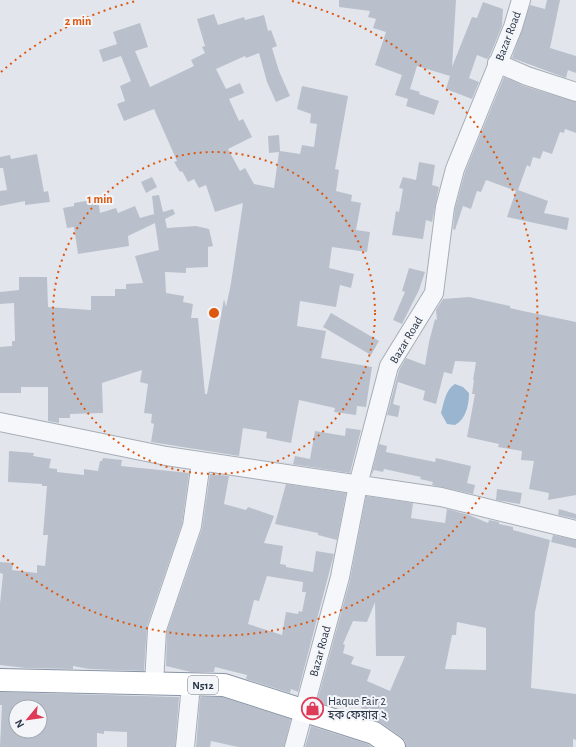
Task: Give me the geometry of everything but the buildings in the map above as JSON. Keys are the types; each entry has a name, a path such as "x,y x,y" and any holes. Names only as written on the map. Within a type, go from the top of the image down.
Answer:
{"highway":[{"name":"N512","path":"0,680 224,685 374,733 394,747"}],"street":[{"name":"Bazar Road","path":"294,747 340,577 358,485 389,366 434,293 445,207 455,169 512,27 521,0"},
{"path":"497,63 526,76 576,92"},
{"path":"0,422 201,462 441,497 576,530"},
{"path":"154,684 157,629 192,526 201,462"},
{"path":"185,747 191,685"}],"water":[{"path":"455,384 463,387 469,393 466,411 462,419 455,425 447,424 441,413 447,393"}],"place":[{"name":"Haque Fair 2 হক ফেয়ার ২","path":"313,708"}]}
